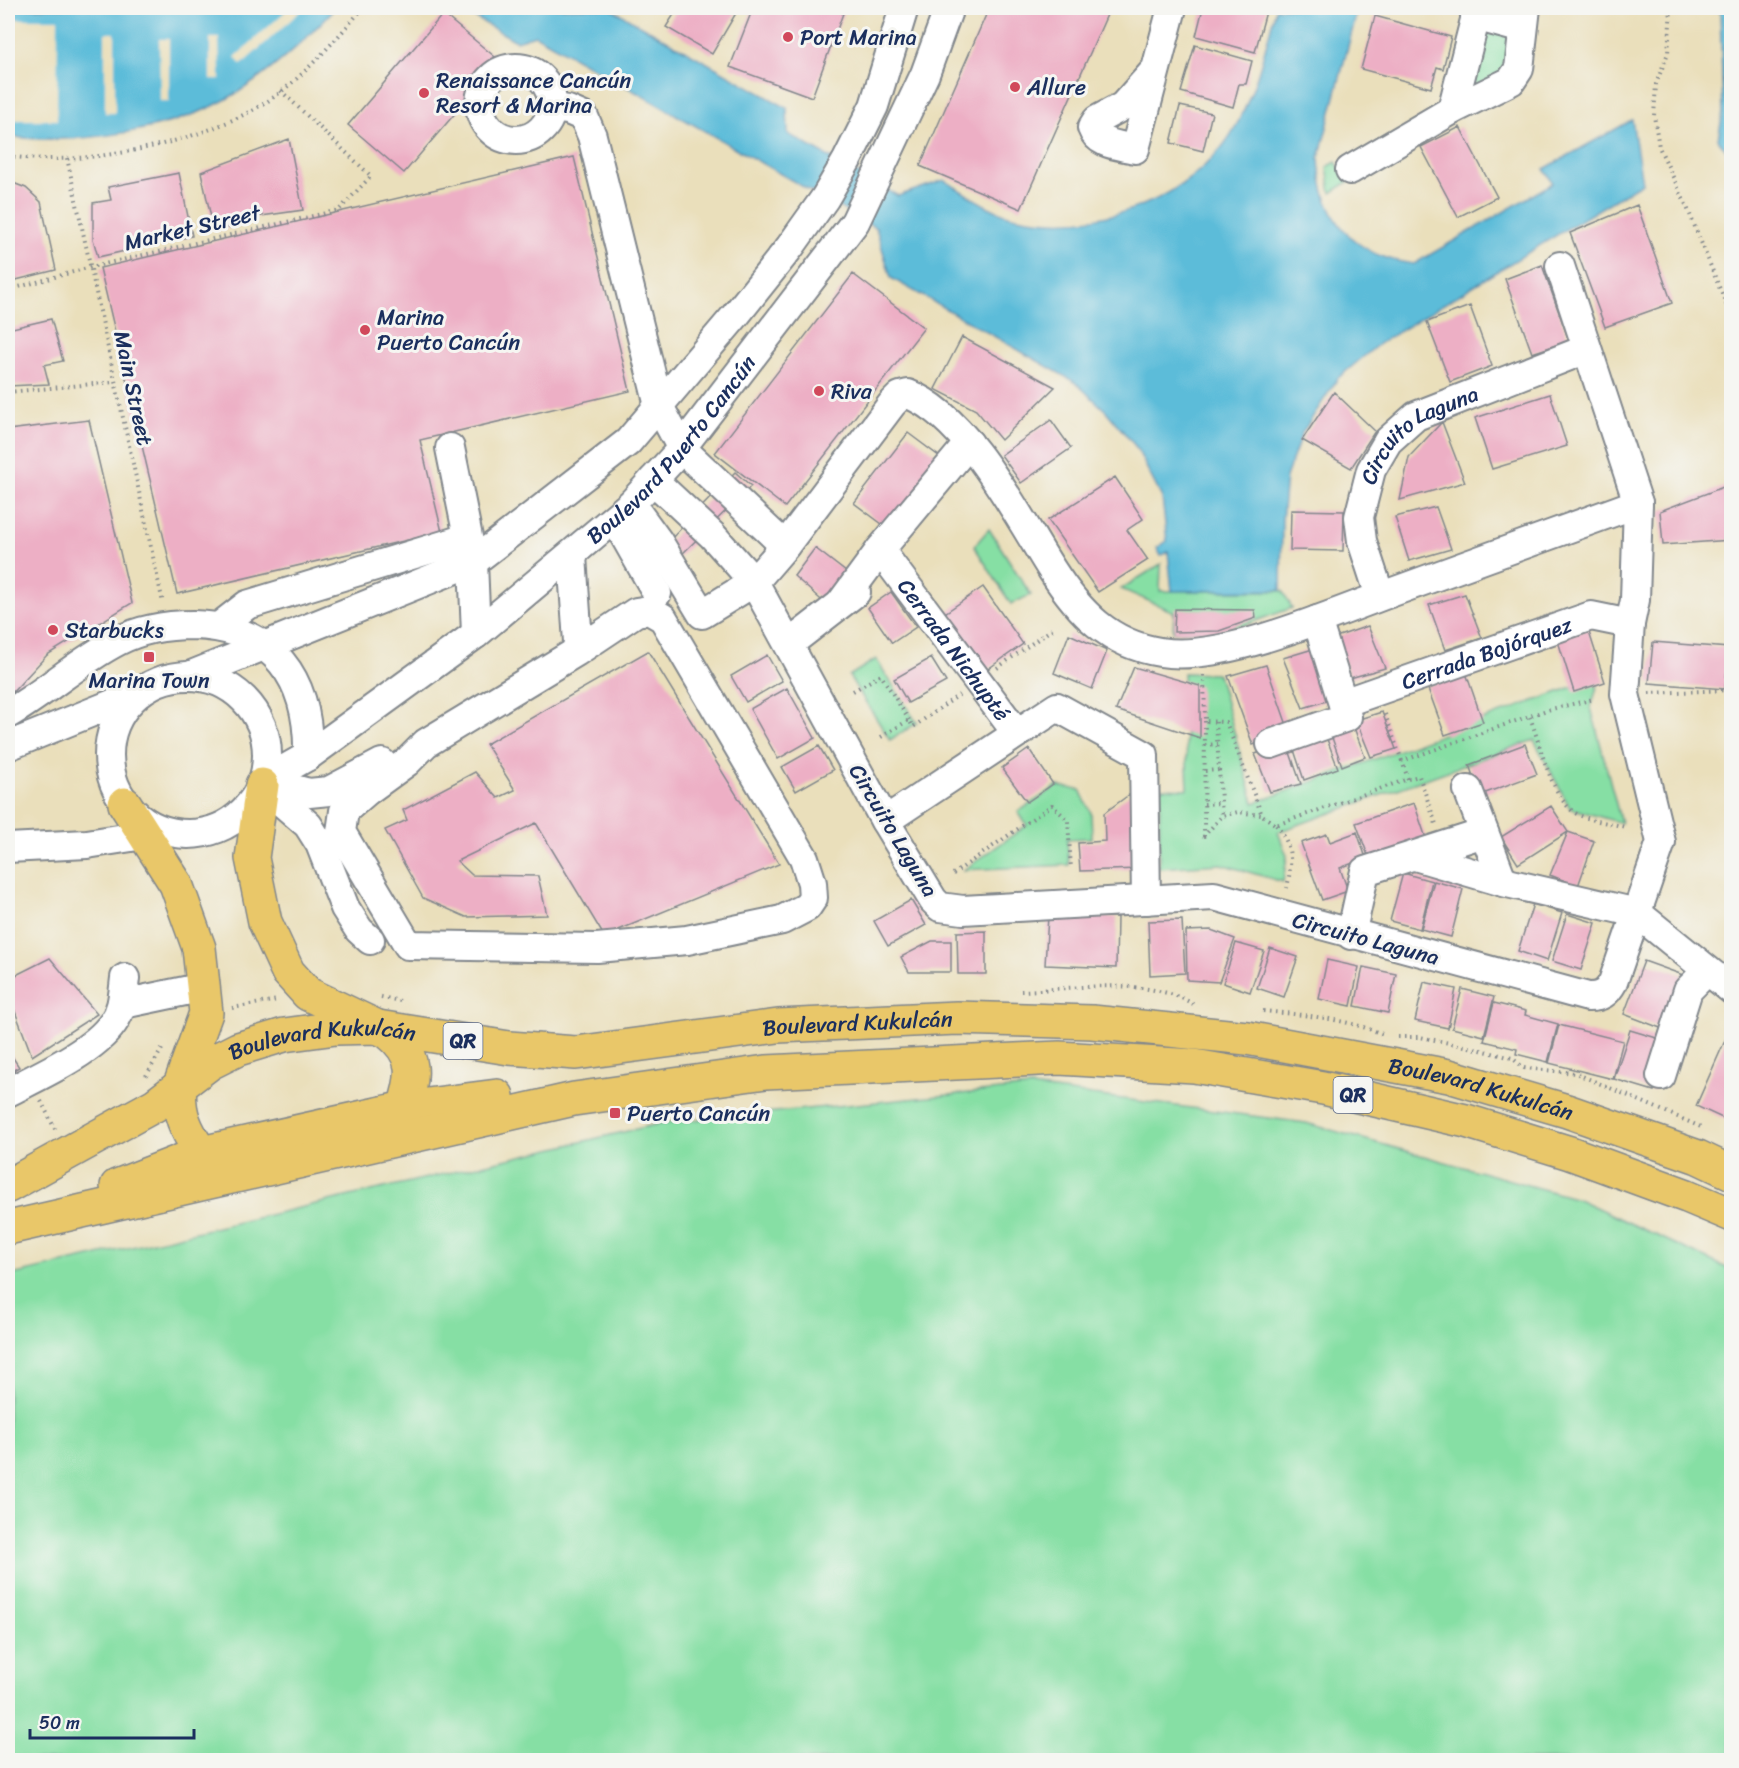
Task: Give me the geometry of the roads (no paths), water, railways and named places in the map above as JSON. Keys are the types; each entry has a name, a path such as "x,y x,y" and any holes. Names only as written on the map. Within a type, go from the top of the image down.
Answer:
{"main road":[{"path":"263,783 252,858 264,922 288,972 308,994 379,1007 408,1054 412,1081 404,1108"},
{"path":"125,804 155,833 199,948 205,1000 180,1085 179,1097 183,1124 201,1153"},
{"name":"Boulevard Kukulcán","path":"8,1186 155,1105 210,1063 259,1042 311,1031 379,1007 509,1048 576,1053 778,1026 957,1018 1092,1022 1247,1038 1449,1076 1566,1111 1698,1158 1731,1173"},
{"name":"Boulevard Kukulcán","path":"8,1228 574,1099 766,1072 1059,1058 1194,1066 1323,1088 1466,1121 1581,1157 1687,1196 1731,1215"},
{"path":"68,1214 109,1189 201,1153 404,1108 525,1092 574,1099"}],"street":[{"name":"Boulevard Puerto Cancún","path":"189,676 266,645 470,550 628,442 776,264 825,198 874,106 904,8"},
{"name":"Boulevard Puerto Cancún","path":"263,783 308,756 476,634 623,511 682,449 855,222 879,176 925,74 949,8"},
{"path":"1156,69 1123,106 1097,120 1092,128 1095,136 1103,141 1135,148 1156,69 1172,8"},
{"path":"1350,170 1452,110 1517,76 1525,18 1476,12 1452,110"},
{"path":"553,108 568,110 584,117 592,136 659,406 682,449 785,546"},
{"name":"Circuito Laguna","path":"653,480 712,535 754,582 885,821 933,900 940,907 963,910 1214,896 1570,993 1598,997 1608,992 1613,982 1660,842 1624,694 1630,624 1635,600 1638,503 1560,266"},
{"name":"Circuito Laguna","path":"1380,596 1362,541 1359,517 1371,470 1388,441 1416,416 1587,350"},
{"path":"623,511 658,541 702,614 754,582 785,546 900,396 908,394 917,397 955,427 969,443 1062,585 1083,613 1111,636 1162,653 1221,650 1317,620 1638,503"},
{"name":"Cerrada Nichupté","path":"789,644 842,603 886,559 969,443"},
{"path":"450,448 470,550 476,634"},
{"path":"623,511 657,593"},
{"path":"220,626 247,605 470,550"},
{"path":"572,556 578,642 576,652"},
{"name":"Cerrada Nichupté","path":"886,559 1016,732"},
{"path":"263,783 309,793 329,791 410,748 426,743 576,652 636,612 649,610 663,618 804,858 812,883 813,898 807,907 782,920 687,940 597,948 408,945 341,832 344,811 367,791 408,762 426,743"},
{"name":"Cerrada Bojórquez","path":"1343,703 1591,616 1630,624"},
{"path":"1271,744 1347,717 1317,620"},
{"path":"8,714 118,640 168,625 220,626 266,645 292,675 300,695 308,734 308,756"},
{"path":"8,746 139,693 162,680 189,676 214,680 236,691 254,709 265,732 268,756 263,783 251,804 235,820 215,830 194,834 155,833 87,844 8,848"},
{"path":"125,804 112,774 109,758 111,734 122,711 139,693"},
{"name":"Cerrada Nichupté","path":"885,821 1016,732 1057,707 1144,755 1146,900"},
{"path":"263,783 308,825 320,844 345,908 359,930 370,940"},
{"path":"1468,790 1503,882"},
{"path":"1351,935 1365,871 1484,833"},
{"path":"1415,856 1503,882 1637,914 1731,990"},
{"path":"1661,1076 1688,990 1707,971"},
{"path":"19,1087 91,1044 113,1023 124,991 205,1000"}],"water":[{"path":"8,8 335,8 276,65 249,85 211,107 184,118 125,133 64,139 35,139 8,136"},
{"path":"458,8 610,8 787,108 788,134 898,196 944,180 979,202 1008,215 1045,221 1074,221 1129,210 1155,199 1180,185 1202,168 1222,147 1241,116 1256,80 1276,8 1358,8 1319,158 1326,199 1334,216 1345,231 1374,253 1414,264 1553,183 1544,169 1632,120 1642,183 1380,343 1338,378 1302,433 1286,477 1282,520 1281,590 1172,591 1168,552 1161,556 1157,548 1167,541 1162,498 1136,447 1106,411 1075,382 891,278 876,228 535,35 516,41"},
{"path":"1720,8 1731,8 1731,157 1718,139 1723,113"}],"place":[{"name":"Port Marina","path":"788,37"},
{"name":"Allure","path":"1015,87"},
{"name":"Renaissance Cancún Resort & Marina","path":"424,93"},
{"name":"Marina Puerto Cancún","path":"365,330"},
{"name":"Riva","path":"819,391"},
{"name":"Starbucks","path":"53,630"},
{"name":"Marina Town","path":"149,657"},
{"name":"Puerto Cancún","path":"615,1113"}]}
